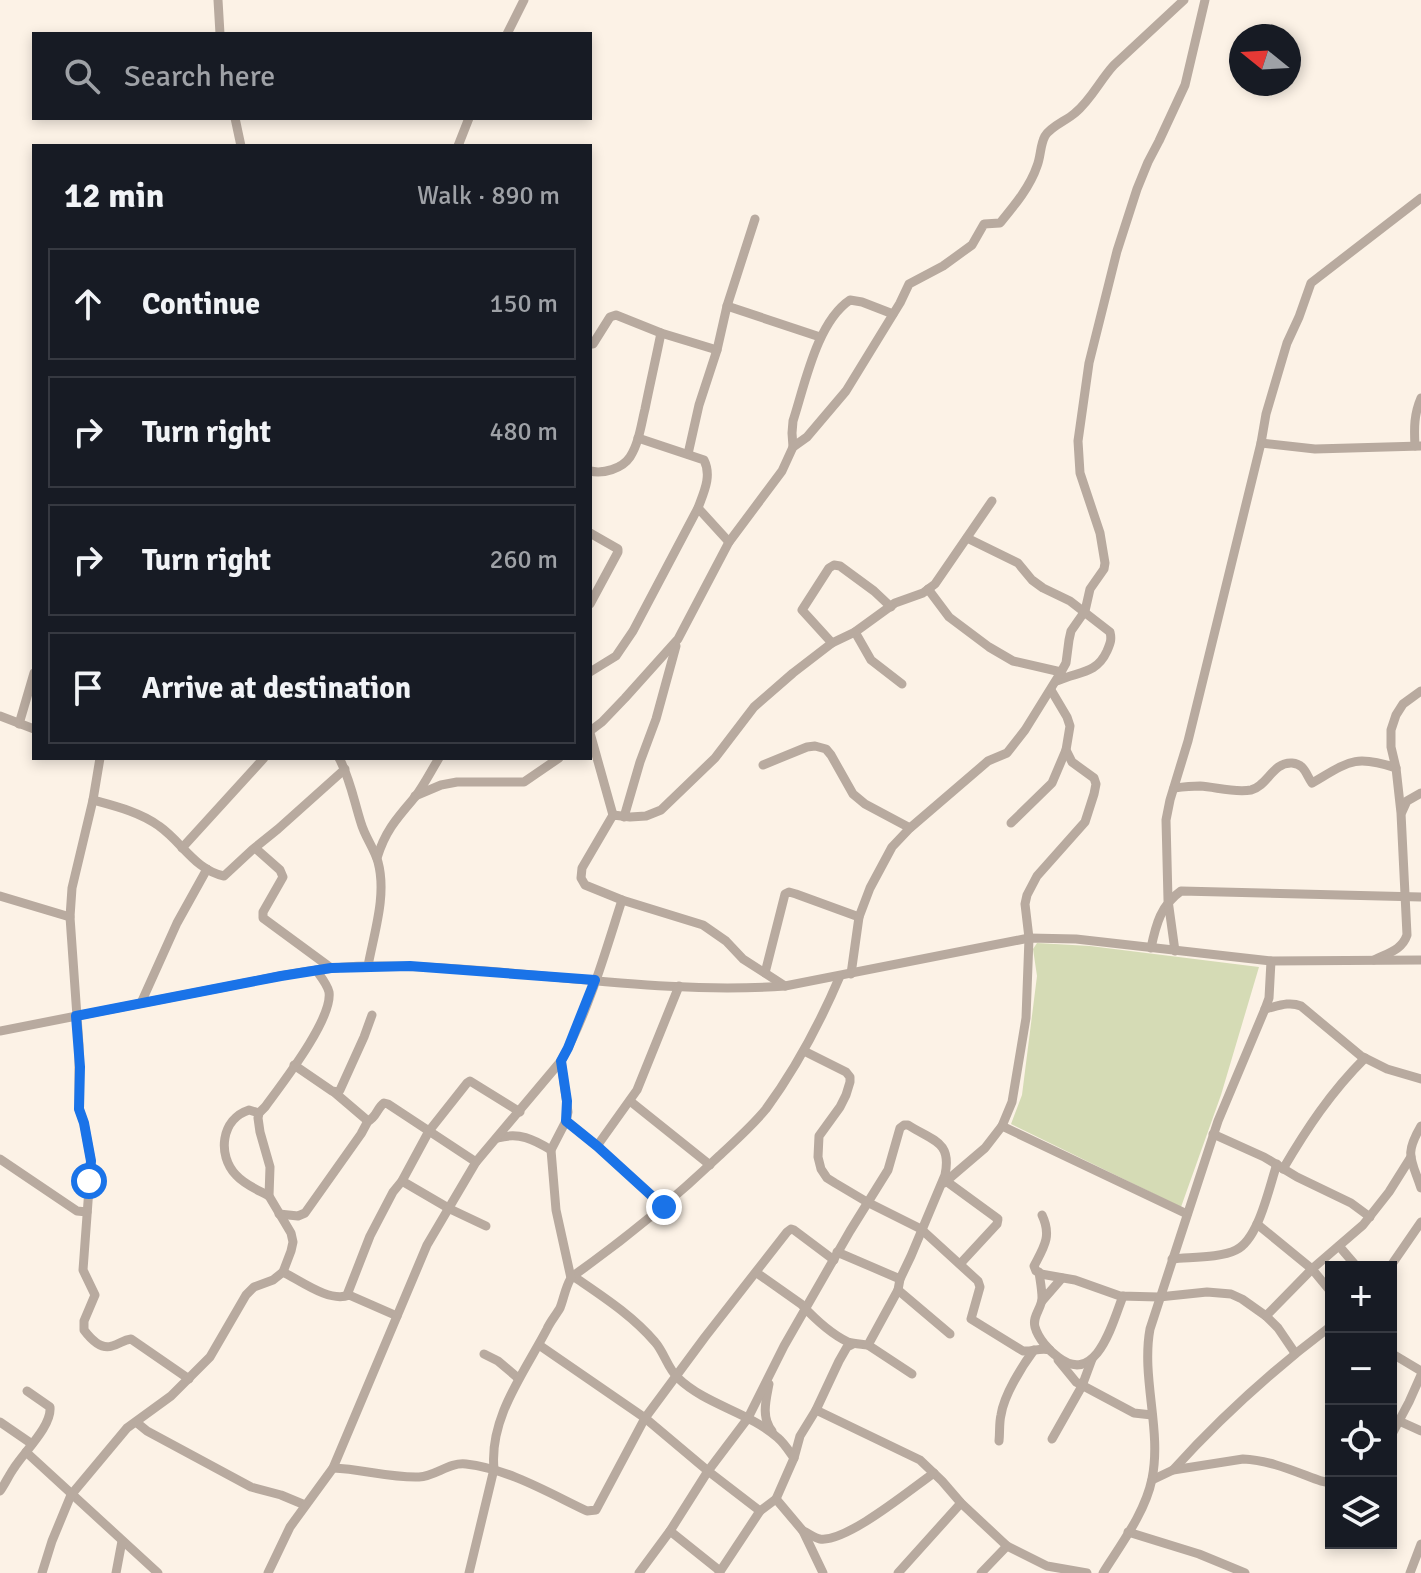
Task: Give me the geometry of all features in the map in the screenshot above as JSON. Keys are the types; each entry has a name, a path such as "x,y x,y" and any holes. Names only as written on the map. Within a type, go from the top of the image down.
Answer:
{"street":[{"path":"218,0 220,32"},
{"path":"508,32 524,0"},
{"path":"793,447 807,437 846,391 909,284 943,266 972,245 984,224 1000,223 1036,170 1046,134 1076,113 1114,65 1184,0"},
{"path":"469,1573 494,1469 496,1434 518,1378 560,1307 572,1277 664,1207 765,1110 804,1051 845,975 859,917 870,888 892,847 988,761 1007,753 1025,730 1066,663 1071,631 1085,611 1090,589 1105,563 1100,533 1080,473 1078,441 1089,363 1113,266 1137,189 1185,85 1205,0"},
{"path":"235,120 241,144"},
{"path":"459,144 468,120"},
{"path":"1175,951 1168,900 1166,820 1188,741 1266,414 1287,343 1311,283 1421,198"},
{"path":"688,454 727,306 755,219"},
{"path":"624,817 678,639 729,542 782,471 793,447 793,421 827,323 850,300 893,314"},
{"path":"727,306 820,337"},
{"path":"592,344 613,316 717,350"},
{"path":"592,471 621,466 629,459 638,438 661,333"},
{"path":"1261,443 1315,449 1418,446 1414,422 1421,398"},
{"path":"592,671 616,656 633,631 698,508 709,470 704,460 638,438"},
{"path":"613,815 646,816 661,810 715,758 754,707 793,673 832,643 855,632 895,603 923,593 935,584 992,501"},
{"path":"698,508 729,542"},
{"path":"592,534 618,549 592,600"},
{"path":"928,589 949,617 989,647 1057,681 1097,667 1102,662 1111,642 1110,632 1070,601 1032,580 1018,563 967,538"},
{"path":"832,643 802,610 829,568 840,566 891,607"},
{"path":"855,632 871,660 902,684"},
{"path":"592,730 678,639"},
{"path":"19,724 32,680"},
{"path":"1011,823 1052,783 1066,750 1070,726 1057,681"},
{"path":"1371,961 1404,944 1407,935 1401,813 1391,730 1403,704 1421,691"},
{"path":"0,716 32,728"},
{"path":"592,739 613,815 582,868 581,878 585,885 703,925 726,941 743,959 785,986"},
{"path":"763,765 807,747 826,749 853,794 865,804 910,828"},
{"path":"943,1184 979,1154 1002,1126 1012,1102 1026,1018 1027,895 1037,876 1085,822 1096,784 1094,778 1072,762 1066,750"},
{"path":"100,760 72,888 70,917 80,1067 79,1109 91,1161 83,1270 95,1295 84,1321 84,1330 103,1346 111,1347 131,1339 189,1379"},
{"path":"182,848 262,760"},
{"path":"340,760 365,836 377,858 381,886 368,966"},
{"path":"377,858 382,840 438,760"},
{"path":"415,796 457,782 524,782 556,760"},
{"path":"1174,788 1253,789 1277,766 1288,762 1304,768 1312,783 1341,766 1359,760 1375,761 1396,768"},
{"path":"93,800 151,820 207,869 224,876 345,769"},
{"path":"1401,813 1407,801 1421,793"},
{"path":"255,848 282,873 282,880 263,912 263,918 331,968"},
{"path":"141,1003 177,923 207,869"},
{"path":"1151,948 1168,900 1181,891 1421,897"},
{"path":"765,973 785,894 796,894 859,917"},
{"path":"0,896 70,917"},
{"path":"268,1573 305,1505 333,1468 427,1245 476,1162 520,1112 568,1048 622,900"},
{"path":"0,1031 316,970 368,966 430,967 737,989 785,986 1029,938 1061,938 1271,961 1421,960"},
{"path":"1103,1573 1141,1509 1152,1480 1154,1456 1147,1342 1213,1134 1269,998 1271,961"},
{"path":"42,1573 71,1495 118,1437 171,1396 210,1357 246,1295 254,1287 273,1280 283,1272 293,1242 269,1196 270,1167 260,1132 259,1113 321,1022 329,1001 327,987 316,970"},
{"path":"597,1146 637,1090 679,986"},
{"path":"1265,1009 1288,1003 1301,1006 1353,1051 1387,1069 1421,1079"},
{"path":"334,1092 342,1087 372,1015"},
{"path":"804,1051 850,1077 840,1107 819,1136 818,1157 827,1178 921,1229 960,1264 980,1284 971,1319 1023,1351 1045,1348 1062,1360 1075,1364 1092,1359"},
{"path":"1172,1259 1232,1251 1242,1246 1257,1224 1280,1167 1341,1082 1365,1058"},
{"path":"561,1061 567,1101 566,1121 551,1150 556,1210 572,1277 618,1307 654,1341 676,1377 703,1396 748,1418 780,1439"},
{"path":"294,1065 334,1092 368,1121"},
{"path":"283,1272 343,1298 393,1192 429,1131 470,1081 520,1112"},
{"path":"630,1101 710,1165"},
{"path":"279,1214 298,1216 305,1213 368,1121 384,1103 476,1162"},
{"path":"259,1113 249,1110 234,1118 227,1128 225,1151 230,1167 237,1176 269,1196"},
{"path":"566,1121 664,1207"},
{"path":"639,1573 748,1418 784,1346 888,1170 898,1133 904,1125 908,1125 942,1146 947,1164 943,1184 921,1229 898,1290 868,1345"},
{"path":"1002,1126 1187,1214"},
{"path":"1421,1126 1410,1147 1421,1188"},
{"path":"1213,1134 1351,1203 1370,1217"},
{"path":"496,1139 517,1135 529,1137 551,1150"},
{"path":"1266,1316 1370,1217 1411,1157"},
{"path":"0,1159 77,1211 87,1212"},
{"path":"402,1181 486,1226"},
{"path":"943,1184 998,1219 997,1224 960,1264"},
{"path":"1042,1215 1048,1235 1034,1266 1039,1272 1042,1301"},
{"path":"1394,1261 1421,1222"},
{"path":"1257,1224 1312,1269 1325,1285"},
{"path":"333,1468 419,1477 457,1464 494,1469 587,1511 596,1510 645,1418 787,1232 791,1229 836,1256 900,1279"},
{"path":"1339,1246 1352,1261"},
{"path":"1039,1272 1123,1296 1159,1297 1207,1292 1242,1299 1278,1328 1295,1353"},
{"path":"757,1273 830,1330 853,1344 868,1345 912,1374"},
{"path":"1062,1278 1042,1301 1034,1317 1035,1329 1076,1382 1134,1413 1152,1415"},
{"path":"898,1290 950,1334"},
{"path":"347,1295 397,1316"},
{"path":"1052,1439 1082,1386 1092,1359 1104,1344 1123,1296"},
{"path":"1173,1470 1209,1431 1295,1353 1325,1330"},
{"path":"670,1531 720,1572 760,1511 776,1499 800,1436 847,1347 853,1344"},
{"path":"539,1345 645,1418 760,1511"},
{"path":"784,1346 768,1386 765,1412 768,1426 794,1458"},
{"path":"999,1441 1000,1416 1005,1401 1034,1350"},
{"path":"484,1354 518,1378"},
{"path":"1397,1357 1421,1373 1397,1425"},
{"path":"0,1491 44,1428 51,1409 27,1391"},
{"path":"816,1410 920,1460 1007,1546 1047,1566 1087,1573"},
{"path":"1399,1421 1421,1431"},
{"path":"0,1422 29,1448 71,1495 158,1573"},
{"path":"136,1422 147,1431 251,1487 305,1505"},
{"path":"1152,1480 1173,1470 1254,1459 1325,1482"},
{"path":"803,1531 819,1539 843,1535 934,1473"},
{"path":"776,1499 803,1531 823,1573"},
{"path":"898,1573 961,1503"},
{"path":"1128,1532 1199,1554 1245,1573"},
{"path":"116,1573 122,1541"},
{"path":"1410,1573 1421,1544"},
{"path":"981,1573 1007,1546"}],"green space":[{"path":"1037,943 1090,946 1259,967 1221,1095 1181,1207 1011,1124 1022,1095 1037,976 1033,949"}],"route":[{"path":"89,1181 91,1161 79,1109 76,1016 331,968 410,966 595,980 561,1061 568,1112 566,1121 664,1207"}]}
